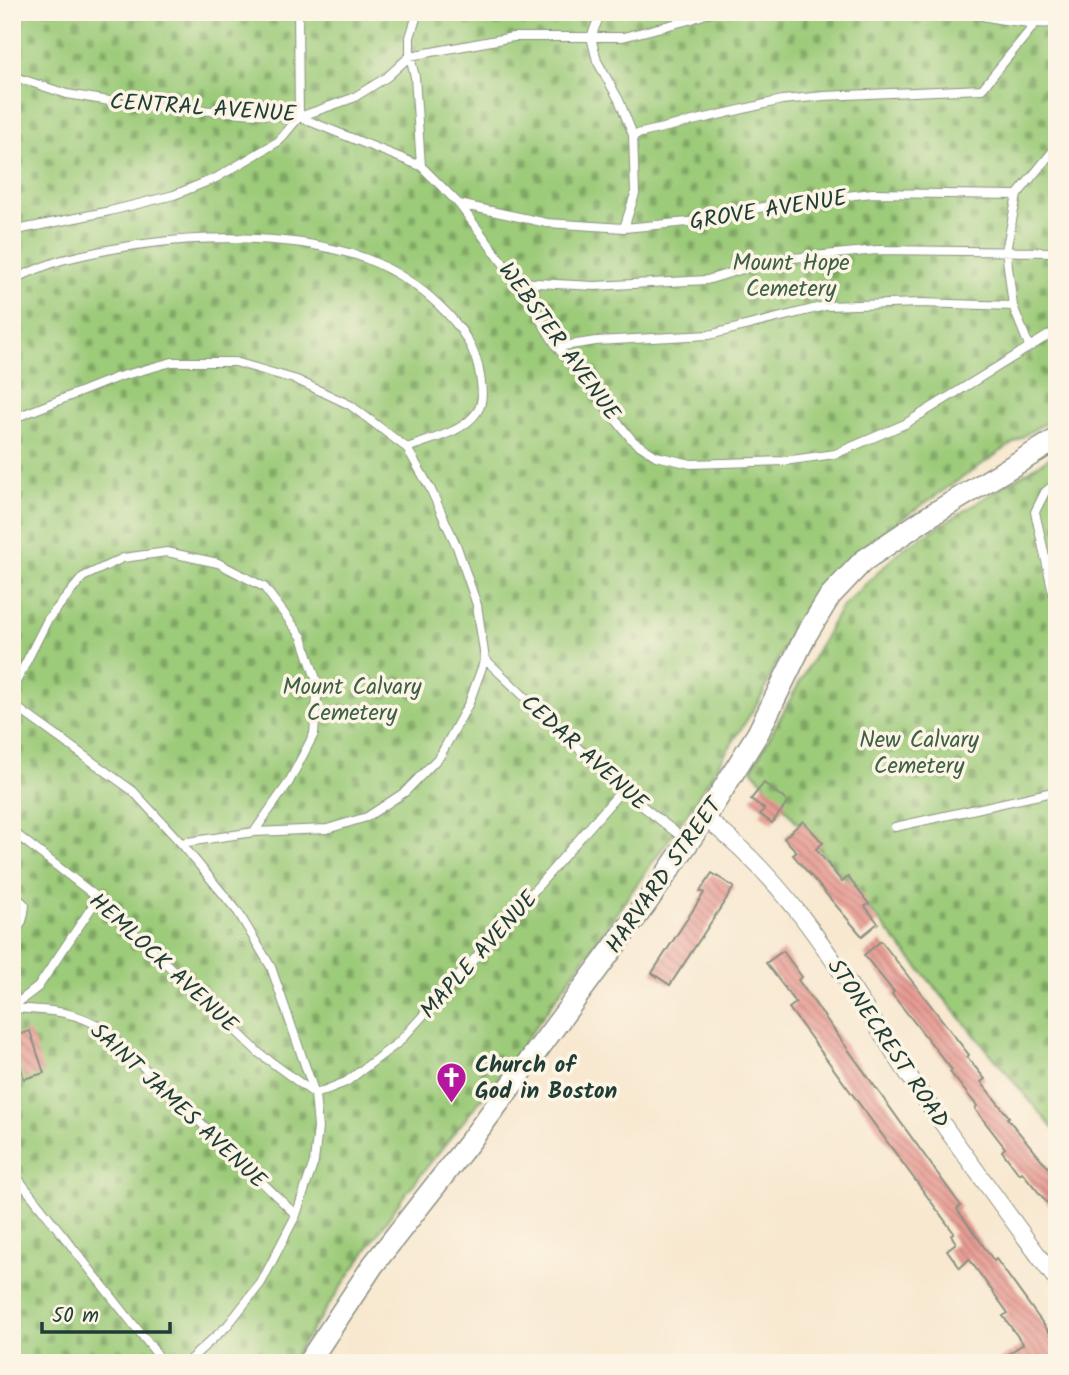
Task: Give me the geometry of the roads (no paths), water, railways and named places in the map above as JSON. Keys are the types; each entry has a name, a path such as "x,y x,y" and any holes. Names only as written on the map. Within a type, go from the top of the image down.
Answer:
{"main road":[{"name":"HARVARD STREET","path":"308,1363 373,1265 471,1140 648,902 758,733 806,635 830,596 863,561 928,517 1057,439"}],"street":[{"name":"STONECREST ROAD","path":"705,818 745,853 785,895 825,948 921,1092 1057,1281"}],"lane":[{"path":"12,230 110,211 174,195 216,178 279,141 299,117 298,12"},
{"path":"421,166 410,37 418,13 423,12"},
{"path":"601,12 591,37 597,61 619,100 633,135 635,194 624,228"},
{"path":"410,56 513,37 623,37 710,12"},
{"path":"964,12 991,19 1035,24 1057,23"},
{"path":"633,135 782,100 982,89 1035,24"},
{"name":"CENTRAL AVENUE","path":"12,76 67,94 140,106 299,117 353,98 387,77 410,56"},
{"name":"WEBSTER AVENUE","path":"299,117 421,166 459,204 517,282 557,346 633,441 656,456 691,464 784,461 835,454 905,424 1057,330"},
{"path":"1029,346 1013,306 1006,251 1017,195 1057,146"},
{"name":"GROVE AVENUE","path":"459,204 547,223 624,228 710,220 776,204 873,193 1017,195"},
{"path":"12,280 60,261 150,243 227,238 296,242 366,258 421,289 460,327 479,363 483,395 477,412 461,427 407,448"},
{"path":"517,282 595,286 707,280 772,260 877,250 1057,252"},
{"path":"557,346 596,341 709,335 825,306 922,303 1013,306"},
{"path":"12,419 118,377 172,362 235,362 297,380 350,405 407,448 430,488 457,547 477,605 485,659 469,704 440,756 405,792 367,817 327,829 254,832 181,843"},
{"path":"1057,482 1045,492 1035,512 1053,570 1057,610"},
{"path":"12,690 48,619 74,587 83,577 123,558 167,552 218,563 264,587 302,637 318,685 314,734 289,782 254,832"},
{"name":"CEDAR AVENUE","path":"485,659 622,790 688,842"},
{"path":"12,704 133,791 181,843 238,912 271,967 315,1094 318,1128 314,1162 296,1214 261,1283 227,1326 186,1363"},
{"name":"MAPLE AVENUE","path":"315,1094 346,1082 399,1042 622,790"},
{"path":"895,827 1057,791"},
{"name":"HEMLOCK AVENUE","path":"12,831 98,898 259,1053 315,1094"},
{"path":"12,893 24,905 24,914 18,930 12,934"},
{"path":"12,1007 38,987 98,898"},
{"name":"SAINT JAMES AVENUE","path":"12,1007 72,1014 97,1024 296,1214"},
{"path":"12,1171 164,1363"}],"place":[{"name":"Church of God in Boston","path":"452,1104"}],"park label":[{"name":"Mount Hope Cemetery","path":"791,275"},
{"name":"Mount Calvary Cemetery","path":"352,699"},
{"name":"New Calvary Cemetery","path":"919,752"}]}
